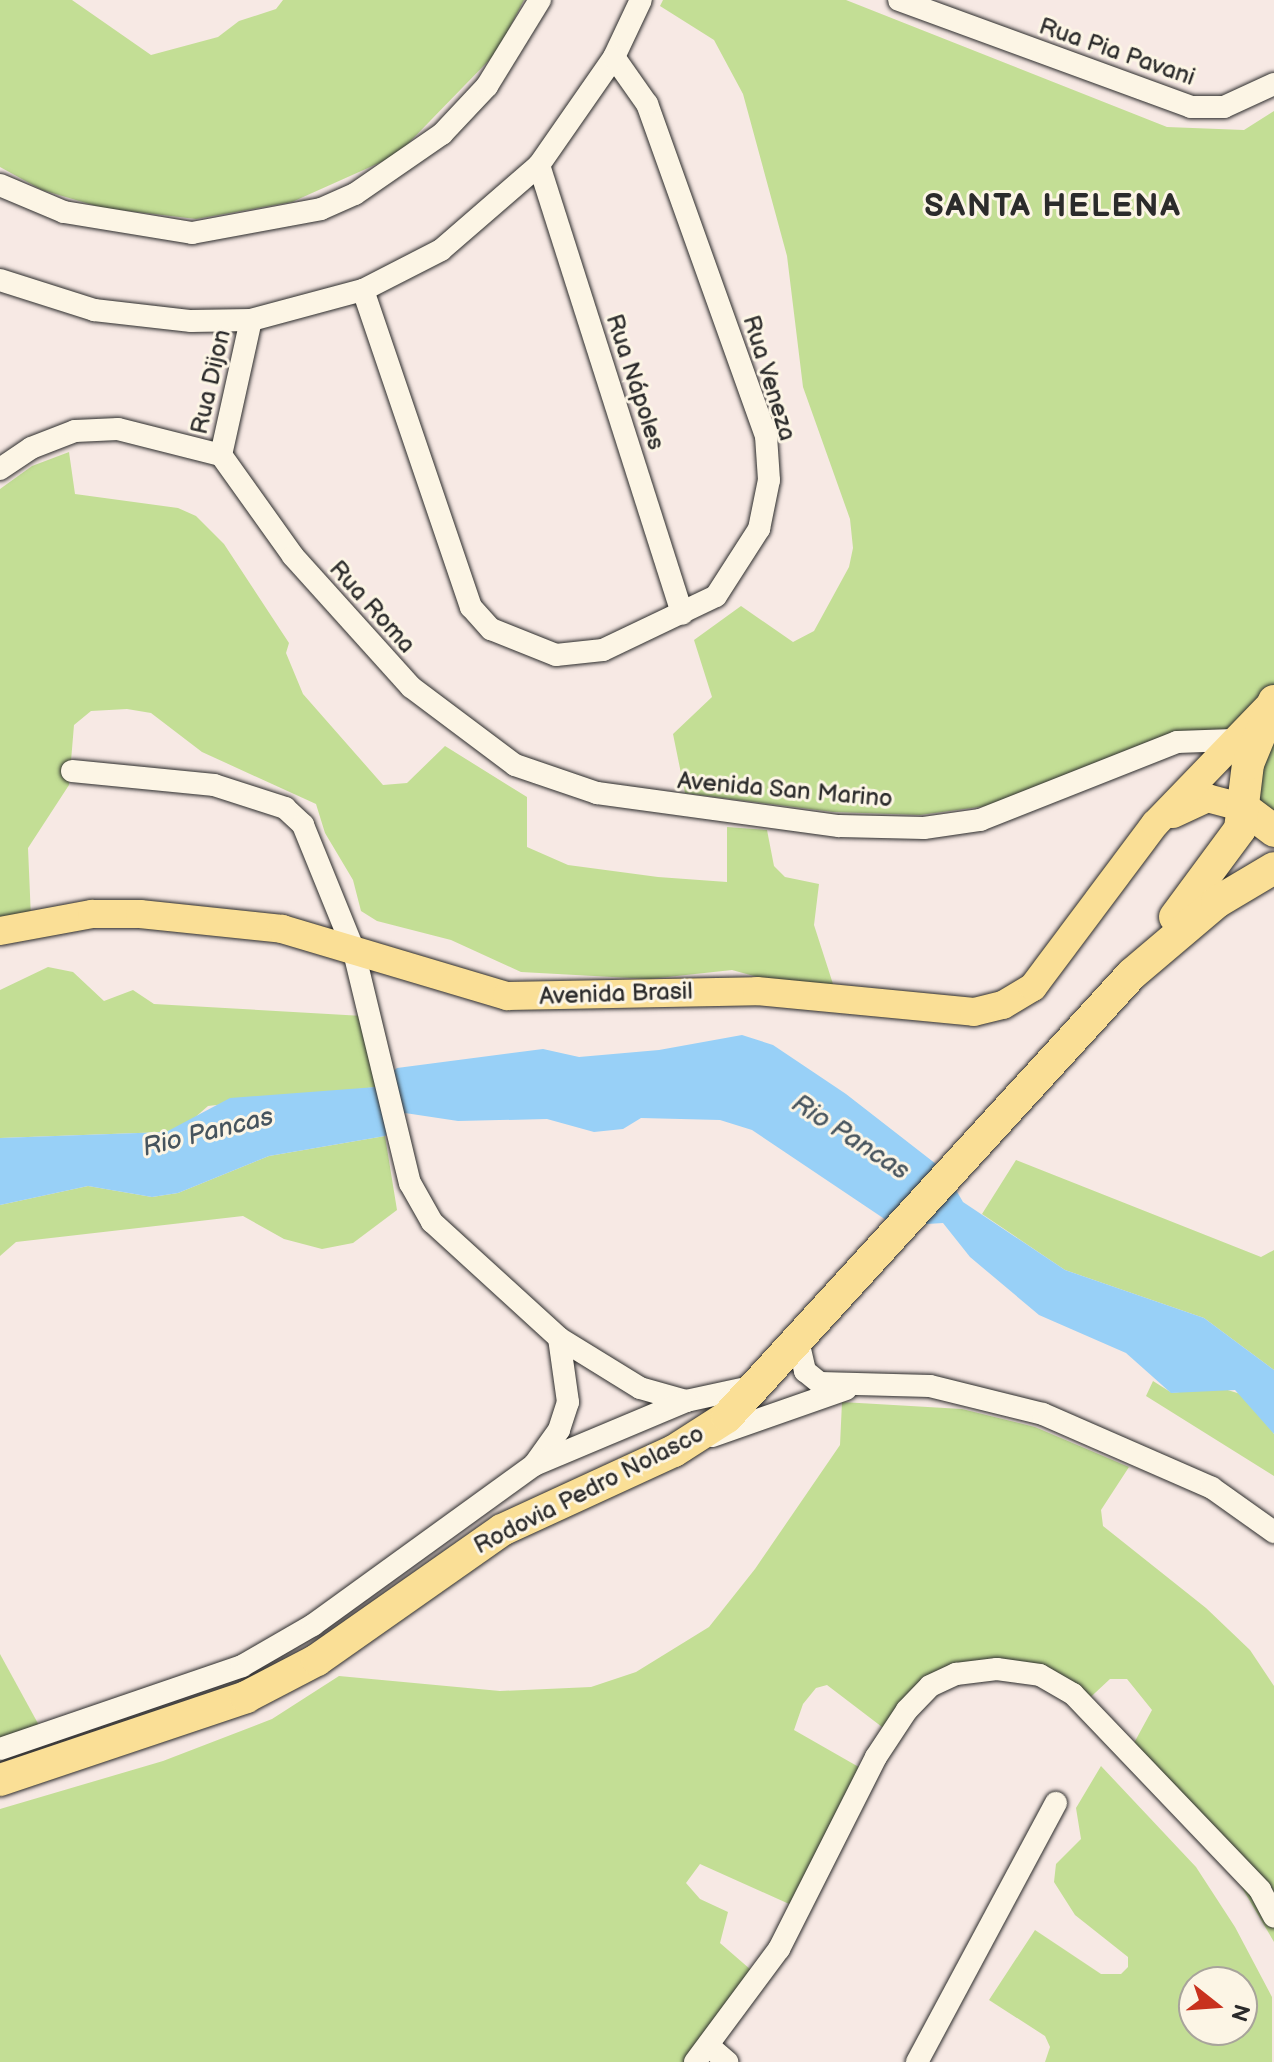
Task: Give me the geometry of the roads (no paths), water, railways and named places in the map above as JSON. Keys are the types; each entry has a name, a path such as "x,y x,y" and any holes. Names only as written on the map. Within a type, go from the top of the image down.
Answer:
{"highway":[{"name":"Rodovia Pedro Nolasco","path":"0,1780 246,1697 317,1660 502,1530 674,1451 764,1384 1132,974 1215,870 1240,829 1248,764 1272,703"},
{"path":"1244,808 1274,831"},
{"name":"Rodovia Pedro Nolasco","path":"1132,974 1217,902 1274,868"}],"main road":[{"name":"Avenida Brasil","path":"0,931 92,914 140,914 282,929 507,996 757,991 974,1012 1003,1005 1033,987 1155,824 1272,703"},
{"name":"Avenida Brasil","path":"1155,824 1207,798 1244,808"}],"street":[{"path":"0,185 64,212 192,233 321,209 355,194 442,134 487,86 540,0"},
{"path":"0,280 94,310 251,320 363,290 441,250 539,165 614,57 641,0"},
{"name":"Rua Pia Pavani","path":"908,2 1191,107 1224,107 1274,84"},
{"name":"Rua Veneza","path":"363,290 471,607 491,629 556,655 603,650 716,596 759,529 769,480 766,436 647,104 614,57"},
{"name":"Rua Nápoles","path":"539,165 682,614"},
{"name":"Rua Dijon","path":"221,455 251,320"},
{"path":"0,469 31,448 75,431 118,429 221,455"},
{"name":"Rua Roma","path":"221,455 355,632 411,687 515,765"},
{"name":"Avenida San Marino","path":"515,765 597,793 660,805 839,826 924,828 980,820 1177,742 1233,740"},
{"path":"72,771 214,785 285,808 303,825 353,948 410,1183 432,1222 559,1338 640,1388 686,1401"},
{"path":"534,1465 559,1430 568,1402 559,1338"},
{"path":"799,1345 812,1379 863,1385 930,1386 1043,1414 1212,1488 1274,1532"},
{"path":"0,1749 242,1666 313,1625 534,1465 686,1401 764,1384"},
{"path":"674,1451 863,1385"},
{"path":"711,2057 779,1949 892,1733 930,1686 956,1674 997,1669 1040,1675 1073,1694 1260,1890 1274,1916"},
{"path":"917,2062 1056,1803"}],"water":[{"name":"Rio Pancas","path":"742,1035 773,1045 846,1094 945,1171 963,1202 1065,1270 1204,1318 1274,1370 1274,1434 1235,1390 1171,1393 1126,1353 1039,1315 970,1257 943,1223 895,1226 752,1130 720,1120 641,1118 623,1129 594,1132 547,1119 458,1121 405,1113 385,1136 269,1156 178,1193 152,1197 88,1186 0,1205 0,1138 166,1132 230,1098 376,1087 397,1068 543,1049 579,1057 659,1050"}],"district":[{"name":"SANTA HELENA","path":"1053,207"}]}
